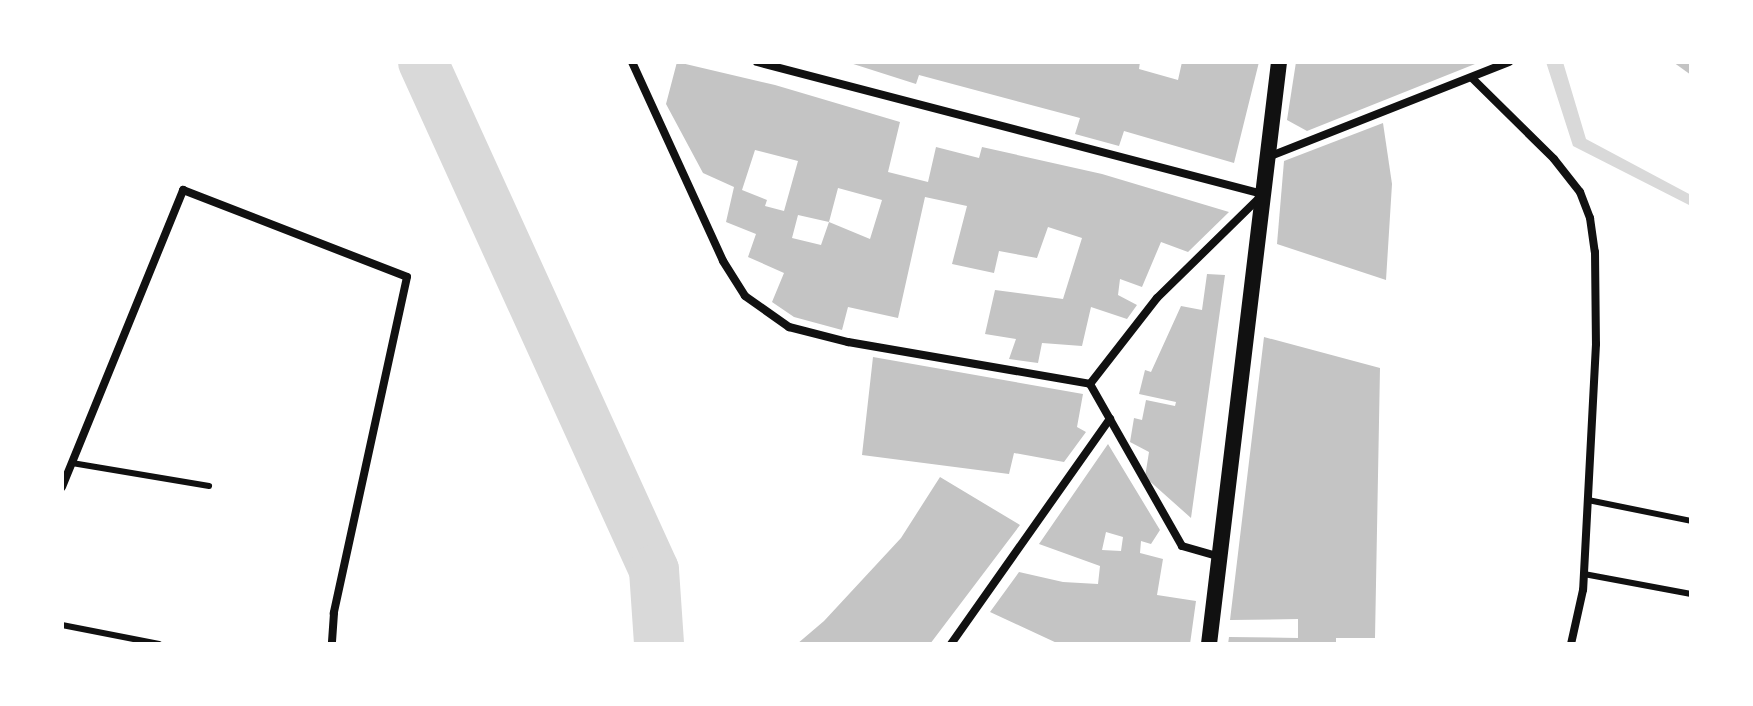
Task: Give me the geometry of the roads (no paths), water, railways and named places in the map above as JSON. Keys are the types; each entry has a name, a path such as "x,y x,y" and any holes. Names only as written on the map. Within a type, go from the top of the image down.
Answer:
{"main road":[{"path":"1209,644 1279,62"}],"street":[{"path":"632,62 723,261 745,296 789,327 848,342 1090,384"},
{"path":"757,62 1263,194"},
{"path":"1266,158 1509,62"},
{"path":"1472,78 1554,159 1580,192 1590,218 1595,252 1596,344 1584,574 1571,644"},
{"path":"62,487 183,190 407,277 334,613 332,644"},
{"path":"1090,384 1157,298 1263,194"},
{"path":"1090,384 1182,546 1220,557"},
{"path":"951,644 1110,419"}],"lane":[{"path":"72,463 209,486"},
{"path":"1588,500 1691,521"},
{"path":"1584,574 1691,594"},
{"path":"62,625 159,644"}],"waterway":[{"path":"423,62 654,570 659,644"}]}
